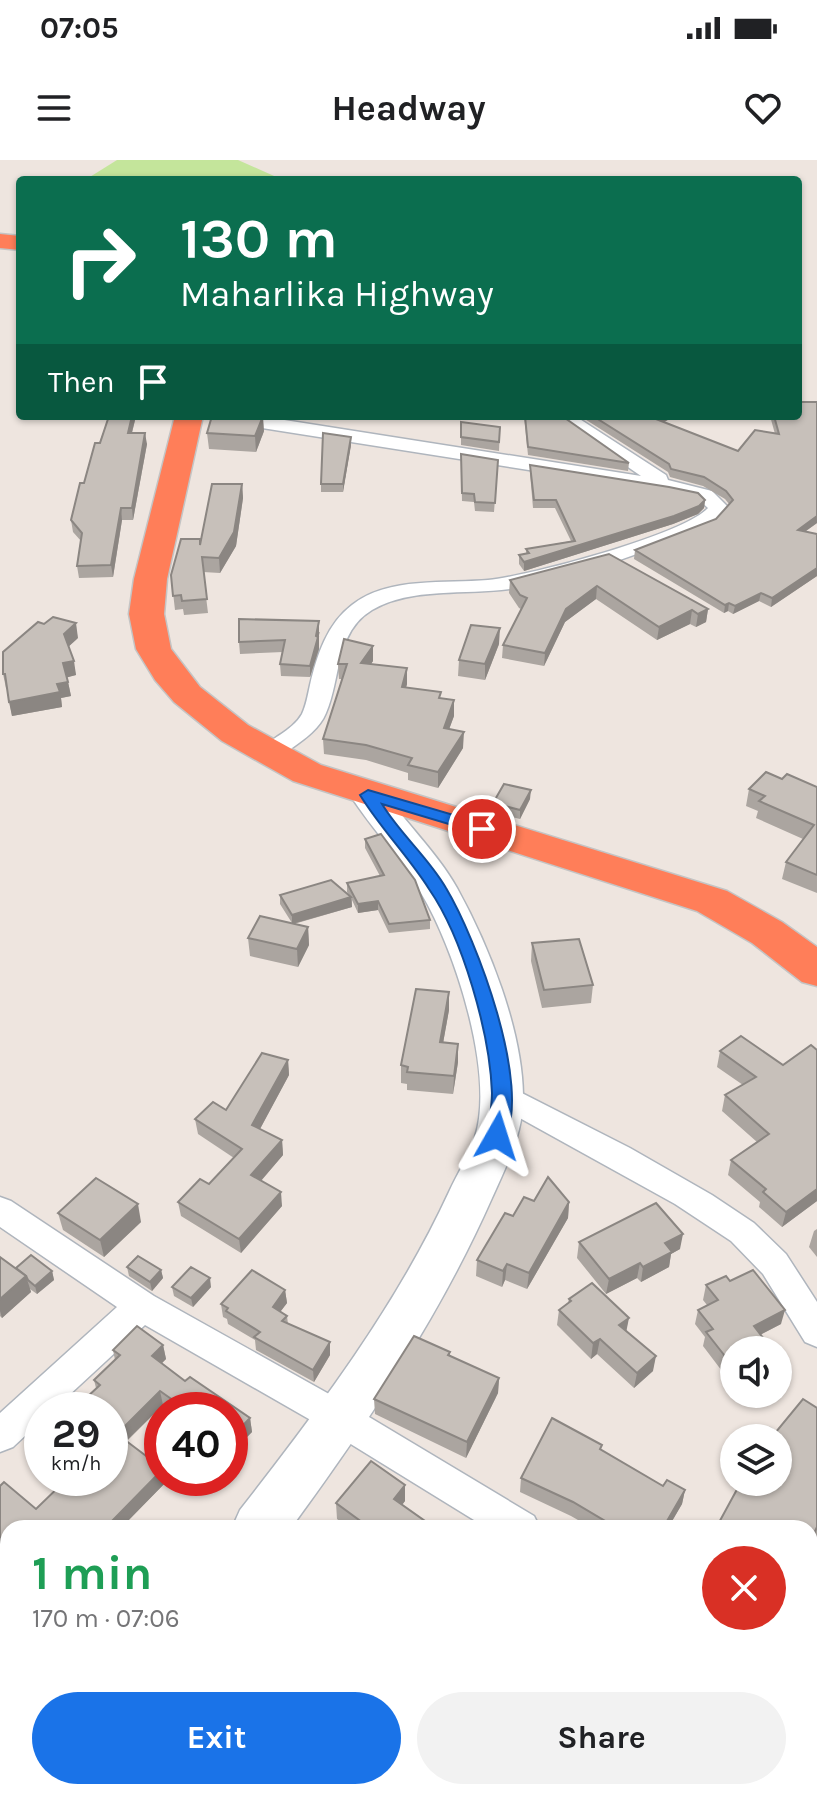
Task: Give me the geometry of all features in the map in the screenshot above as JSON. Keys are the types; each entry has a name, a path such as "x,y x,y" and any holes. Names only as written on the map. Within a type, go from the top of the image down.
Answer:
{"highway":[{"path":"188,420 151,578 147,627 165,667 210,716 269,755 307,773 368,795 670,885 712,901 752,922 794,950 817,971"}],"street":[{"path":"249,420 670,486 705,495 719,508 716,514 694,526 546,575 492,586 417,591 378,599 351,615 333,644 314,714 309,722 269,755"},
{"path":"569,420 670,486"},
{"path":"609,556 634,570"},
{"path":"265,1520 341,1419 445,1251 497,1136 502,1094 490,1014 463,940 438,888 368,795"},
{"path":"502,1094 710,1208 740,1229 766,1254 817,1332"},
{"path":"0,1210 142,1306 341,1419 508,1520"},
{"path":"0,1436 142,1306"}],"green space":[{"path":"117,160 238,160 274,176 91,176"}],"building":[{"path":"802,402 817,402 817,516 798,530 817,534 817,568 772,598 761,593 735,606 725,605 635,550 716,519 733,500 726,491 704,477 671,469 669,464 599,420 659,420 738,451 755,430 779,434 775,420 802,420"},
{"path":"108,420 131,420 128,433 145,433 132,508 121,508 111,565 77,566 82,533 71,520 80,483 84,483 95,443 100,443"},
{"path":"211,420 261,420 255,436 207,433"},
{"path":"525,420 568,420 629,463 528,447"},
{"path":"461,422 500,427 499,442 461,437"},
{"path":"323,433 351,437 343,484 321,484"},
{"path":"461,454 498,460 495,503 475,502 474,494 462,493"},
{"path":"530,465 669,487 698,493 705,500 699,506 674,516 524,562 519,555 529,553 526,549 575,541 556,500 534,500"},
{"path":"212,484 242,484 234,532 219,558 202,557 207,599 182,601 181,595 173,596 171,575 181,539 200,539 200,545"},
{"path":"609,554 708,609 698,614 692,610 659,627 597,586 566,609 545,653 503,645 527,598 520,595 510,580"},
{"path":"53,617 76,623 64,634 74,661 63,663 68,682 57,684 60,692 9,702 3,674 3,652 38,622 44,624"},
{"path":"239,619 319,621 310,666 280,664 285,640 239,642"},
{"path":"471,625 500,628 485,664 459,660"},
{"path":"344,639 373,646 361,663 407,668 402,687 441,692 439,698 454,700 444,728 464,732 438,772 408,765 412,758 366,745 323,739 347,664 338,664"},
{"path":"766,772 782,779 787,774 817,787 817,875 786,862 814,825 759,801 765,796 749,789"},
{"path":"504,784 531,790 520,810 493,803"},
{"path":"381,834 415,880 430,920 389,924 378,901 358,904 347,883 384,875 365,839"},
{"path":"331,880 351,897 292,915 280,895"},
{"path":"260,916 308,927 297,949 248,938"},
{"path":"579,939 593,985 544,990 532,943"},
{"path":"416,989 449,992 440,1042 458,1044 454,1076 407,1072 408,1067 401,1065"},
{"path":"741,1036 783,1065 811,1045 817,1050 817,1189 786,1212 763,1192 766,1189 731,1160 769,1134 725,1095 756,1077 720,1051"},
{"path":"262,1053 288,1060 252,1125 282,1140 251,1175 281,1192 239,1239 178,1202 200,1179 209,1184 242,1149 195,1119 213,1102 226,1110"},
{"path":"548,1177 569,1202 529,1273 507,1264 503,1271 477,1260 505,1213 513,1216 524,1197 534,1201"},
{"path":"96,1178 138,1204 100,1240 58,1213"},
{"path":"656,1203 683,1234 665,1243 672,1252 643,1267 640,1263 609,1279 579,1242"},
{"path":"31,1255 52,1271 35,1286 16,1268"},
{"path":"138,1256 161,1270 150,1282 127,1267"},
{"path":"0,1257 26,1276 0,1299"},
{"path":"191,1267 210,1278 191,1298 172,1287"},
{"path":"252,1270 285,1290 273,1307 287,1316 282,1321 330,1342 313,1370 254,1337 260,1332 226,1311 228,1308 221,1304"},
{"path":"753,1270 785,1310 754,1326 762,1336 720,1336 720,1350 706,1332 713,1329 698,1310 718,1300 706,1285 726,1276 730,1281"},
{"path":"592,1283 629,1318 619,1325 656,1356 637,1373 600,1339 593,1343 559,1310"},
{"path":"137,1326 163,1345 152,1356 185,1381 190,1377 212,1392 144,1392 144,1407 128,1423 128,1392 92,1392 100,1385 94,1380 120,1355 113,1350"},
{"path":"414,1336 499,1378 467,1442 374,1399"},
{"path":"803,1399 817,1408 817,1520 720,1520 733,1496 792,1496 792,1424 783,1424"},
{"path":"552,1418 602,1445 600,1449 663,1486 667,1480 685,1490 668,1520 603,1520 521,1478"},
{"path":"128,1442 144,1454 144,1488 113,1520 0,1520 0,1486 4,1482 36,1509 49,1496 128,1496"},
{"path":"371,1461 405,1485 394,1499 424,1520 359,1520 336,1503"}],"route":[{"path":"482,829 368,795 438,888 463,940 490,1014 502,1094 497,1136"}]}
